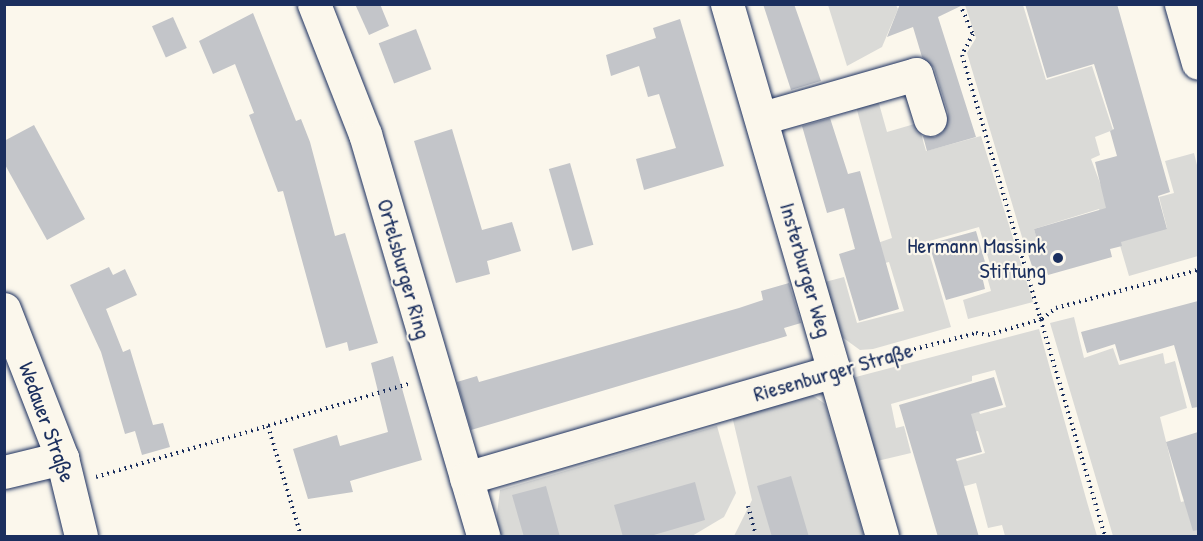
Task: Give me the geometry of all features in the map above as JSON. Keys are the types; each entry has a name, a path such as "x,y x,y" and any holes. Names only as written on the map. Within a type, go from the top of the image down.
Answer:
{"street":[{"name":"Ortelsburger Ring","path":"314,4 365,134 483,537"},
{"name":"Insterburger Weg","path":"727,4 882,537"},
{"path":"1181,4 1198,63"},
{"path":"760,114 913,60"},
{"path":"760,114 916,74 930,119"},
{"name":"Wedauer Straße","path":"4,309 66,471 81,537"},
{"name":"Riesenburger Straße","path":"466,478 835,370"},
{"path":"4,472 66,471"}],"path":[{"path":"960,4 973,34 963,55 1105,537"},
{"name":"Riesenburger Straße","path":"835,370 1041,320 1056,308 1198,270"},
{"path":"66,471 268,426 435,376"},
{"path":"268,426 301,537"},
{"path":"747,506 756,537"}],"shaded area":[{"path":"828,5 896,5 898,9 882,47 847,66"},
{"path":"965,5 1023,5 1046,80 1092,66 1113,130 1095,137 1100,155 1091,159 1114,220 1104,223 1099,209 1034,229 1038,243 1025,247 967,53 976,38"},
{"path":"876,93 887,132 918,123 926,151 981,136 1033,302 968,319 963,300 991,291 984,266 990,264 979,227 926,242 951,327 873,349 860,350 842,337 825,282 844,277 857,323 904,311 889,262 867,268 863,248 892,238 854,99"},
{"path":"1194,153 1198,169 1198,256 1129,276 1119,242 1167,228 1159,197 1174,193 1165,161"},
{"path":"1074,317 1084,358 1113,348 1119,365 1163,353 1165,364 1175,361 1187,408 1160,417 1181,502 1193,499 1198,536 1113,536 1050,323"},
{"path":"1039,329 1097,536 1005,536 1002,525 988,528 976,483 947,491 940,466 985,453 978,431 934,444 977,406 980,414 1006,407 995,370 972,376 972,381 891,404 896,428 904,426 911,453 873,462 852,378"},
{"path":"808,392 825,404 864,536 734,536 752,500 733,420 737,411"},
{"path":"717,426 736,493 724,517 692,536 501,536 496,522 500,490"}],"building":[{"path":"355,4 380,4 389,26 369,35"},
{"path":"763,4 794,4 821,81 791,90"},
{"path":"900,4 965,4 938,17 976,137 927,151 923,136 935,137 943,132 948,113 934,68 922,57 913,27 887,37"},
{"path":"1025,4 1117,4 1170,192 1158,196 1167,229 1121,242 1122,246 1110,249 1112,257 1048,275 1045,268 1034,272 1026,248 1038,244 1034,229 1106,208 1095,162 1117,156 1110,131 1114,129 1094,64 1047,78"},
{"path":"253,13 296,121 301,119 310,142 335,236 345,233 378,343 349,351 347,342 326,348 283,191 278,192 249,115 254,113 235,64 213,74 199,41"},
{"path":"173,17 187,48 166,57 152,26"},
{"path":"680,19 724,166 644,190 636,159 676,148 659,94 648,97 639,66 611,76 606,55 656,38 653,28"},
{"path":"416,29 431,69 394,83 379,43"},
{"path":"830,118 848,174 860,171 899,309 859,321 839,254 855,249 844,208 827,213 802,126"},
{"path":"34,125 85,219 47,240 4,163 4,141"},
{"path":"452,129 482,230 512,222 521,251 487,261 490,274 456,283 414,141"},
{"path":"570,163 593,245 572,251 549,169"},
{"path":"976,231 985,262 979,263 985,289 946,300 929,244"},
{"path":"109,267 113,275 125,269 137,295 106,309 123,352 130,349 153,425 163,423 170,447 142,455 135,431 125,434 101,352 70,285"},
{"path":"789,283 801,323 784,328 787,336 471,430 457,382 477,376 479,382 739,308 763,300 761,291"},
{"path":"1198,301 1198,407 1192,408 1174,345 1120,361 1115,344 1087,353 1081,332"},
{"path":"393,356 422,460 350,481 353,492 308,499 293,449 337,435 340,446 388,432 371,363"},
{"path":"994,377 1003,405 971,414 982,452 956,459 979,537 938,537 899,405"},
{"path":"1198,432 1198,530 1193,531 1166,442"},
{"path":"791,476 809,537 772,537 757,486"},
{"path":"695,482 705,520 647,537 623,537 614,505"},
{"path":"546,486 560,537 524,537 512,495"}],"place":[{"name":"Hermann Massink Stiftung","path":"1058,258"}]}
